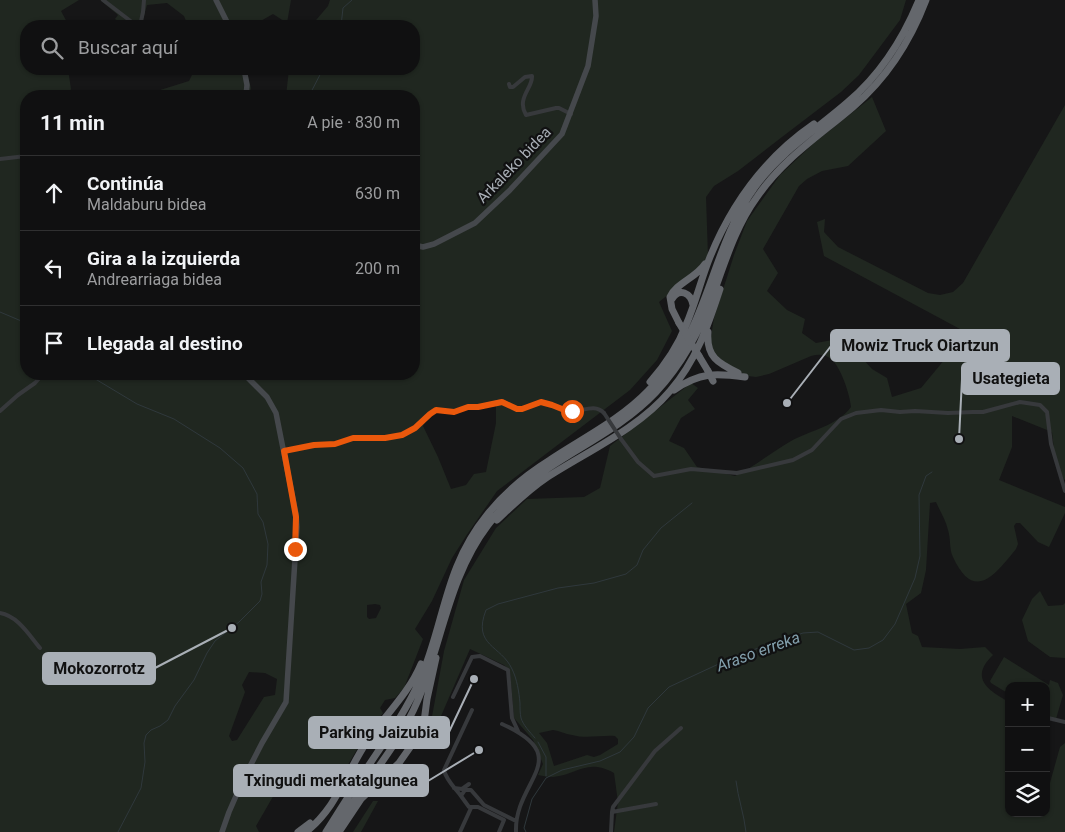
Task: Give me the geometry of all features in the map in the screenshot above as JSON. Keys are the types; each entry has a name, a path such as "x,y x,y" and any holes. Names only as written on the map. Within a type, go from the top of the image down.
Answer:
{"highway":[{"path":"326,832 391,733 418,682 447,589 460,556 486,516 510,490 530,473 633,406 669,367 680,351 699,311 730,229 760,180 790,149 857,94 893,52 910,22 919,0"},
{"path":"333,832 353,800 399,738 418,701 459,576 480,537 502,509 532,480 630,417 662,386 680,362 693,340 706,312 728,252 747,212 773,175 804,146 859,102 885,74 911,36 926,0"},
{"path":"613,420 644,389 678,343 722,230 736,203 754,178 795,137 847,99 857,94"},
{"path":"480,537 522,496 544,479 631,425 669,392 692,360 708,327 729,259 728,252"},
{"path":"710,258 700,271 674,290 670,298 670,304 713,383"},
{"path":"670,304 674,296 680,292 690,296 693,308"},
{"path":"669,392 690,380 712,374 745,377 715,359 708,347 708,327"},
{"path":"311,832 324,822 367,741 407,691 436,629"},
{"path":"339,832 361,799 399,764 421,731 436,665 437,647"},
{"path":"298,832 319,816 334,801"},
{"path":"302,832 318,820 334,801"},
{"path":"306,832 319,821 334,801"}],"main road":[{"path":"216,0 226,20"},
{"name":"Arkaleko bidea","path":"420,247 434,244 471,226 510,190 562,134 571,114 590,56 596,16 595,0"},
{"path":"245,75 247,90"},
{"path":"222,832 229,812 262,743 286,702 293,599 296,521 284,451 277,417 272,405 264,393 250,380"}],"street":[{"path":"102,0 130,20"},
{"path":"141,20 144,12 144,0"},
{"path":"509,84 510,87 513,87 525,77 532,76 532,81 524,95 526,115 556,108 571,114"},
{"path":"0,159 20,157"},
{"path":"0,411 38,380"},
{"path":"284,451 314,445 335,444 353,438 390,438 409,432 436,410 454,412 468,407 478,407 499,402 505,402 517,409 522,409 541,402 567,411 577,412 592,407 600,409 644,468 654,476 691,469 737,473 774,465 805,455 819,445 841,420 856,413 881,410 948,413 978,412 1012,403 1028,402 1040,404 1047,412 1051,444 1065,491"},
{"path":"0,613 8,614 15,619 40,648"},
{"path":"453,697 472,657 480,656 508,670 512,718 518,731"},
{"path":"472,710 444,773 454,788 473,808"},
{"path":"1050,718 1065,722"},
{"path":"502,724 518,731 533,742 540,760 539,767 519,809 516,820 516,832"},
{"path":"611,832 613,806 655,751 681,728"},
{"path":"454,788 462,788 469,784"},
{"path":"461,796 465,790 471,790 484,805 516,820"},
{"path":"460,832 479,801"},
{"path":"612,812 656,804"},
{"path":"473,808 478,807 502,818 504,820 503,824"},
{"path":"499,832 506,819 519,809"}],"shaded area":[{"path":"0,0 79,0 61,11 66,20 20,20 20,75 69,75 71,89 20,90 20,380 420,380 420,90 287,90 288,75 420,75 420,20 316,20 328,6 330,0 906,0 900,20 859,75 841,92 738,171 714,186 706,197 708,256 700,269 659,302 672,331 657,360 630,390 497,491 452,558 432,601 415,629 423,639 404,688 395,698 385,700 380,708 383,713 362,741 330,795 325,790 332,770 303,765 286,774 256,826 259,832 0,832","holes":["496,404 496,423 486,472 474,474 466,485 451,489 423,426 431,413","367,605 380,605 381,608 376,618 369,619 367,617","249,672 265,673 277,679 275,695 264,697 237,740 232,741 229,736 245,692 242,685"]},
{"path":"100,0 291,0 288,20 282,20 273,14 262,20 186,20 184,16 167,3 147,5 143,20 116,20 118,15"},
{"path":"192,75 248,75 251,88 250,90 160,90 189,81"},
{"path":"872,97 886,131 848,166 822,171 799,186 763,249 778,273 767,291 787,310 805,319 802,333 816,343 838,339 836,346 861,357 872,369 887,378 892,397 921,388 950,353 977,329 969,332 960,329 824,256 817,222 825,219 824,232 838,247 928,293 940,295 953,292 963,283 1065,105 1065,479 1055,459 1052,432 1012,416 1012,447 999,480 1065,507 1065,513 1049,547 1038,542 1020,523 1016,523 1014,526 1018,544 1016,549 992,575 977,582 969,579 961,571 952,554 949,533 936,502 930,503 926,570 921,593 906,604 912,633 918,636 922,647 960,649 985,647 993,655 982,670 982,677 988,688 1005,700 1005,817 1050,817 1050,783 1060,747 1065,743 1065,832 614,832 618,802 614,773 596,767 589,767 562,776 538,775 543,764 533,740 514,718 510,671 504,665 470,649 438,723 431,722 444,651 464,580 496,528 527,499 584,497 600,488 610,446 691,383 698,388 688,400 695,409 681,418 669,441 684,448 697,467 735,476 791,441 839,419 851,407 847,389 841,375 835,363 826,356 811,356 769,374 756,377 748,376 728,366 715,356 710,343 714,318 747,221 780,175 814,143","holes":["553,730 583,737 615,736 618,739 618,744 600,755 594,757 587,755 554,766 547,743 539,733"]},
{"path":"1040,591 1048,606 1063,605 1065,603 1065,658 1050,657 1028,641 1022,620 1032,599"},
{"path":"1004,657 1044,682 1005,682 1005,692 990,681"},
{"path":"1050,680 1058,683 1063,695 1056,719 1050,717"},
{"path":"373,801 378,801 361,832 353,832"}],"waterway":[{"path":"342,20 343,8 352,0"},
{"path":"312,90 320,75"},
{"path":"0,312 20,320"},
{"path":"97,380 137,404 174,419 220,448 243,468 257,494 258,514 263,522 268,544 267,565 261,582 262,594 260,601 239,622 215,641 194,680 175,706 168,720 146,735 144,743 145,762 141,788 118,832"},
{"name":"Araso erreka","path":"526,832 524,828 532,799 546,778 562,770 600,761 620,752 634,737 648,708 669,687 738,655 803,633 818,632 854,650 869,648 883,640 895,624 915,578 920,556 919,495 926,476 932,472"},
{"path":"535,738 521,718 518,690 512,669 485,638 483,622 486,610 498,604 558,588 594,583 626,574 637,565 643,550 661,528 692,503"},
{"path":"538,742 546,757 546,776"},
{"path":"736,781 746,832"}],"place":[{"name":"Mowiz Truck Oiartzun","path":"787,403"},
{"name":"Usategieta","path":"959,439"},
{"name":"Mokozorrotz","path":"232,628"},
{"name":"Parking Jaizubia","path":"474,679"},
{"name":"Txingudi merkatalgunea","path":"479,750"}],"route":[{"path":"295,549 297,524 284,451 314,445 335,444 353,438 390,438 402,435 415,428 436,410 457,412 468,407 502,402 517,409 522,409 541,402 572,411"}]}
